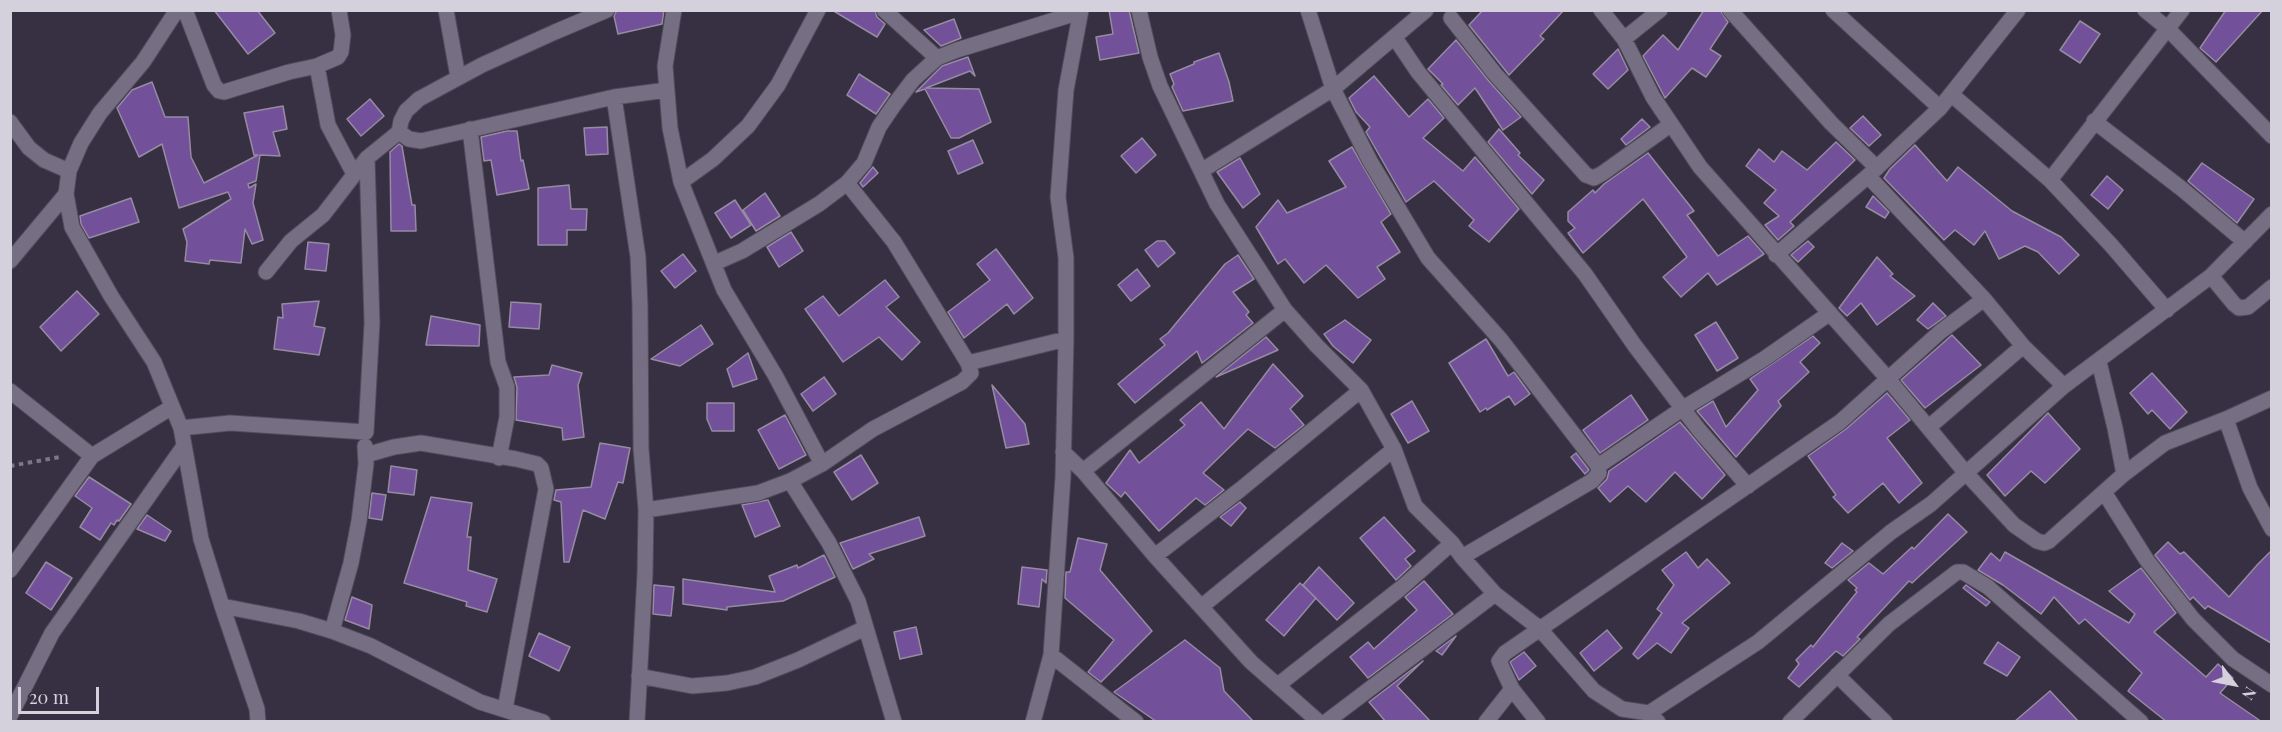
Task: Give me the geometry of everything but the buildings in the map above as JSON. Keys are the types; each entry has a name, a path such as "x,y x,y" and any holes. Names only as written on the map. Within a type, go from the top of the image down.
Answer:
{"street":[{"path":"177,10 143,62 100,113 81,143 69,171 66,194 72,227 111,296 154,362 181,428 201,539 257,709 258,722"},
{"path":"185,10 214,85 219,91 224,92 318,66 338,57 342,52 343,35 339,10"},
{"path":"446,10 459,77"},
{"path":"266,272 291,241 338,198 367,158 399,132 400,121 406,111 420,99 459,77 607,10"},
{"path":"674,10 665,66 670,128 681,182 724,290 775,375 822,464"},
{"path":"681,182 713,159 748,126 778,85 818,10"},
{"path":"884,10 937,58"},
{"path":"1139,10 1150,57 1160,86 1222,211 1285,310 1361,390 1394,448 1415,506 1452,543 1495,594 1539,628 1594,691 1622,710 1654,717 1758,642 1930,504 2064,386 2211,276 2271,213"},
{"path":"1308,10 1333,89 1370,161 1428,258 1502,340 1598,466 1598,476 1592,481 1462,556"},
{"path":"1202,171 1333,89 1426,10"},
{"path":"1601,10 1624,39 1653,97 1700,167 1889,380 1965,472 2014,525 2037,541 2044,543 2165,442 2226,419 2271,398"},
{"path":"1624,39 1660,10"},
{"path":"1730,10 1831,123 2023,346 2064,386"},
{"path":"1833,10 1940,108"},
{"path":"1776,255 1872,172 1940,108 2018,10"},
{"path":"2145,10 2167,28 2271,136"},
{"path":"2050,180 2182,10"},
{"path":"715,263 741,251 819,204 847,183 864,163 879,127 894,105 913,80 937,58 1080,11 1066,90 1058,198 1066,258 1066,339 1064,452 1052,655 1033,722"},
{"path":"1453,13 1495,74 1586,175 1594,178 1603,173 1670,125"},
{"path":"1395,38 1418,72 1585,274 1682,409 1748,486"},
{"path":"318,66 328,125 354,174"},
{"path":"399,132 409,139 421,141 614,97 667,90"},
{"path":"1952,94 2050,180 2111,245 2167,310"},
{"path":"614,97 638,256 640,306 641,449 646,510 637,722"},
{"path":"2094,121 2182,189 2245,242"},
{"path":"10,122 28,148 44,160 69,171"},
{"path":"470,129 498,362 507,387 507,417 499,458"},
{"path":"332,630 351,563 366,455 372,323 367,158"},
{"path":"646,510 758,493 790,482 822,464 873,429 967,379 971,372 968,363 894,242 847,183"},
{"path":"10,261 66,194"},
{"path":"2211,276 2239,308 2248,307 2271,287"},
{"path":"1538,722 1512,689 1500,658 1539,628 1839,422 1889,380 1940,332 1984,299"},
{"path":"1083,471 1285,310"},
{"path":"1598,466 1682,409 1764,359 1830,313"},
{"path":"968,363 1066,339"},
{"path":"1929,427 2023,346"},
{"path":"2099,362 2124,474"},
{"path":"1155,556 1361,390"},
{"path":"10,392 92,456"},
{"path":"10,570 92,456 172,407"},
{"path":"2226,419 2250,488 2271,529"},
{"path":"181,428 230,423 366,432"},
{"path":"366,455 394,447 421,443 537,464 543,473 546,489 505,709"},
{"path":"10,716 52,633 184,446"},
{"path":"1201,607 1394,448"},
{"path":"1064,452 1251,662 1319,722"},
{"path":"790,482 847,576 858,602 894,722"},
{"path":"2104,492 2146,559 2193,619 2233,658 2271,685"},
{"path":"1278,685 1401,588 1452,543"},
{"path":"1790,722 1896,618 1957,572 1963,572 1988,587 2141,722"},
{"path":"1326,722 1495,594"},
{"path":"222,606 332,630 386,654 456,692 543,722"},
{"path":"639,676 692,686 727,683 755,677 798,660 865,628"},
{"path":"1052,655 1136,722"},
{"path":"1837,675 1885,722"},
{"path":"1486,722 1512,689"}],"path":[{"path":"10,466 72,455 92,456"}]}
